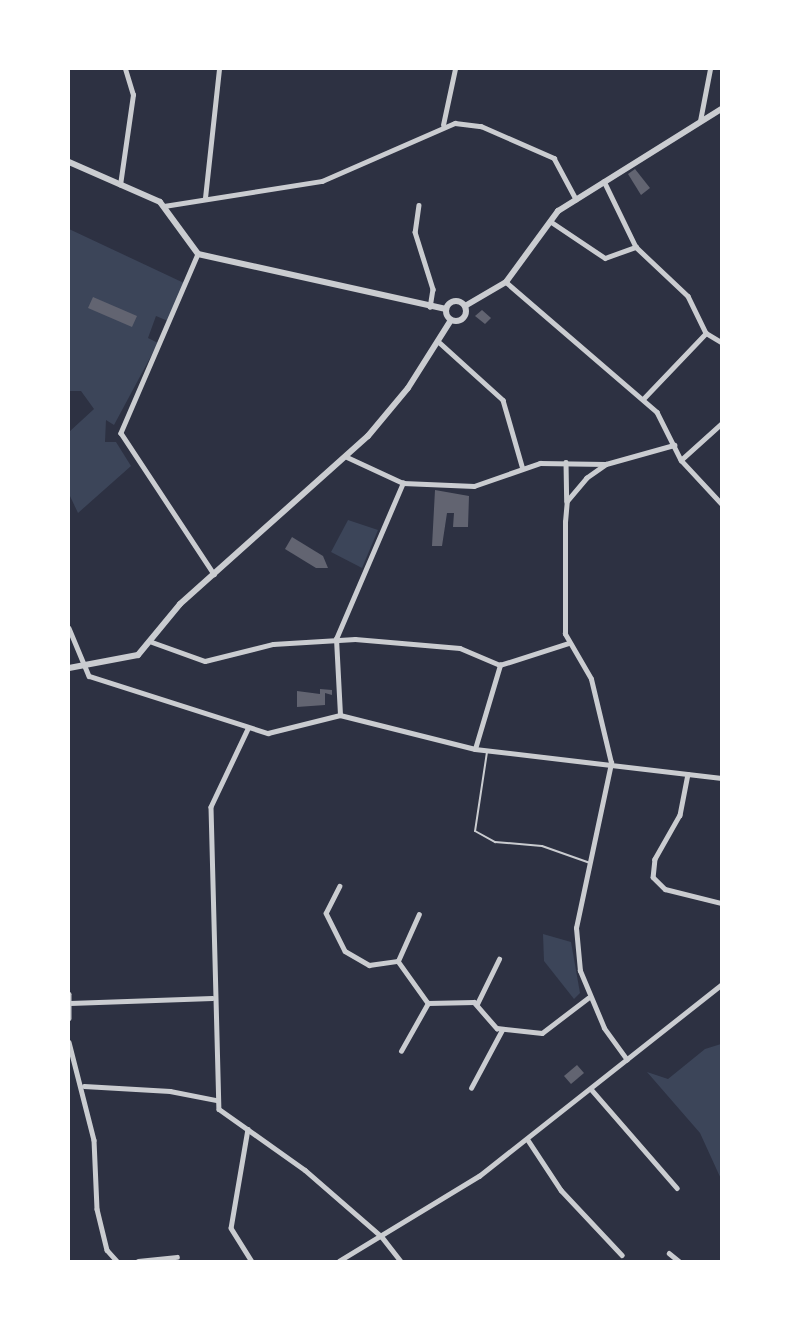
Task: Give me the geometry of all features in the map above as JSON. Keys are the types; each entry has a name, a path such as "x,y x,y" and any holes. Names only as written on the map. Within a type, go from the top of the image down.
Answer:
{"street":[{"path":"120,185 133,95 125,69"},
{"path":"205,198 219,69"},
{"path":"443,126 455,69"},
{"path":"700,121 710,69"},
{"path":"465,306 506,282 549,221 576,199 721,109"},
{"path":"164,206 322,181 443,126 481,126 554,158 576,199"},
{"path":"69,162 164,206 185,243 198,254 446,309"},
{"path":"604,181 636,248 688,296 706,333 721,342"},
{"path":"419,205 415,232 433,289 430,307"},
{"path":"549,221 605,258 636,248"},
{"path":"198,254 163,340 124,421 122,440 214,574"},
{"path":"506,282 662,418 681,460 721,502"},
{"path":"446,309 454,301 465,306"},
{"path":"451,320 463,319 465,306"},
{"path":"446,309 451,320"},
{"path":"69,669 82,669 138,655 152,642 180,604 347,457 388,414 440,343 451,320"},
{"path":"642,399 706,333"},
{"path":"440,343 503,400 522,466"},
{"path":"681,460 721,424"},
{"path":"347,457 378,476 403,483 474,486 498,481 522,466 566,462 606,464 674,445"},
{"path":"566,462 568,643 591,679 611,763 576,927 588,998 627,1060"},
{"path":"567,501 606,464"},
{"path":"340,715 336,639 403,483"},
{"path":"69,628 82,669"},
{"path":"152,642 205,661 273,644 336,639 460,648 500,665 568,643"},
{"path":"475,749 500,665"},
{"path":"82,669 248,729 285,731 340,715 475,749 611,763 721,778"},
{"path":"248,729 211,807 212,998 216,1100 219,1109 248,1129 263,1136 382,1237 401,1261"},
{"path":"688,774 680,815 655,859 653,877 665,889 721,903"},
{"path":"340,886 326,913 345,951 358,963 398,961"},
{"path":"398,961 419,914"},
{"path":"477,1004 499,959"},
{"path":"398,961 428,1002"},
{"path":"339,1261 382,1237 528,1140 721,985"},
{"path":"69,994 69,1018"},
{"path":"70,1003 212,998"},
{"path":"428,1002 477,1004 502,1030 542,1033 588,998"},
{"path":"401,1051 428,1002"},
{"path":"471,1088 502,1030"},
{"path":"69,1042 84,1086 94,1140 97,1209 107,1250 117,1261"},
{"path":"84,1086 170,1091 216,1100"},
{"path":"591,1089 677,1188"},
{"path":"248,1129 231,1228 252,1261"},
{"path":"528,1140 561,1190 622,1255"},
{"path":"669,1253 679,1261"},
{"path":"138,1261 177,1257"}],"lane":[{"path":"487,750 475,831 495,842 542,846 590,863"}],"shaded area":[{"path":"69,229 184,283 168,321 156,316 148,338 158,343 114,425 106,420 105,442 116,442 131,466 78,513 69,494 69,432 94,409 81,391 69,391"},
{"path":"348,520 378,530 362,568 331,552"},
{"path":"543,934 571,942 580,993 574,999 544,961"},
{"path":"721,1044 721,1179 700,1133 647,1072 668,1079 705,1049"}],"building":[{"path":"635,169 650,188 641,195 628,174"},
{"path":"93,297 137,316 132,327 88,308"},
{"path":"482,310 491,318 485,324 475,316"},
{"path":"435,490 469,496 468,527 453,527 454,513 447,513 442,546 432,546"},
{"path":"292,537 323,556 328,568 316,568 285,549"},
{"path":"320,689 332,690 332,695 325,693 325,705 297,707 297,691 320,694"},
{"path":"577,1065 584,1073 571,1084 564,1076"}]}
